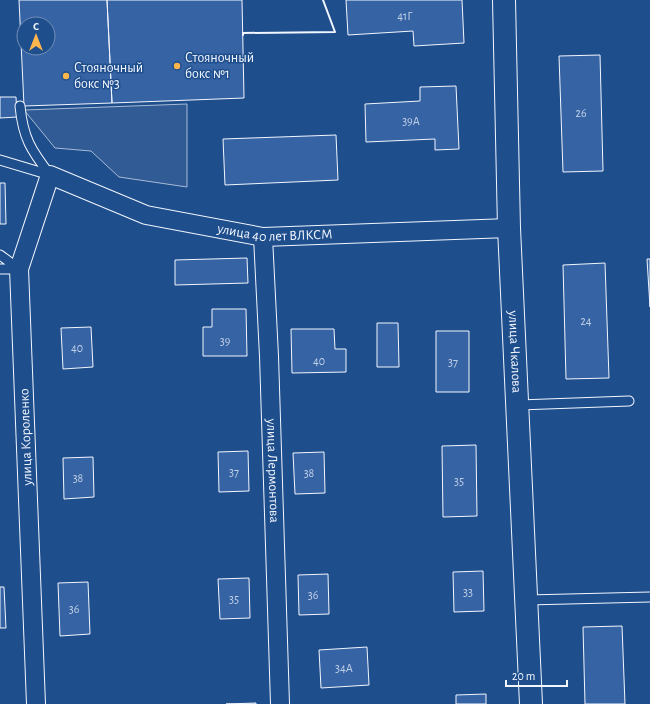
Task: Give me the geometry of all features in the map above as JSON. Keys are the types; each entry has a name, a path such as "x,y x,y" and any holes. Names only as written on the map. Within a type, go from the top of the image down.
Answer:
{"street":[{"name":"улица Чкалова","path":"504,0 509,228 519,405 531,704"},
{"name":"улица 40 лет ВЛКСМ","path":"50,175 146,215 263,237 509,228"},
{"name":"улица Короленко","path":"36,704 19,269 50,175"},
{"name":"улица Лермонтова","path":"263,237 270,356 280,704"}],"lane":[{"path":"20,106 23,129 26,137 33,152 50,175"},
{"path":"0,160 50,175"},
{"path":"0,255 19,269"},
{"path":"0,269 19,269"},
{"path":"519,405 629,401"},
{"path":"527,600 650,597"}],"shaded area":[{"path":"187,104 187,187 119,177 91,151 55,148 24,110"}],"building":[{"name":"Стояночный бокс №3","path":"19,0 107,0 112,103 24,106 22,56 56,56 56,16 20,16"},
{"name":"Стояночный бокс №1","path":"107,0 242,0 244,98 112,103"},
{"path":"346,0 462,0 464,43 414,46 413,31 348,35"},
{"path":"600,55 603,171 563,172 559,56"},
{"path":"456,86 459,149 435,150 435,139 366,142 365,104 420,101 420,87"},
{"path":"0,97 16,97 17,117 0,118"},
{"path":"336,135 338,180 225,185 223,139"},
{"path":"0,183 5,183 6,224 0,224"},
{"path":"247,258 248,283 175,285 175,260"},
{"path":"647,259 650,259 650,307"},
{"path":"605,263 609,378 566,379 563,265"},
{"path":"212,309 246,309 247,356 203,356 203,327 212,327"},
{"path":"377,323 398,323 399,367 377,367"},
{"path":"91,327 93,367 63,369 61,328"},
{"path":"291,329 334,329 335,349 346,349 346,372 292,373"},
{"path":"436,331 469,331 469,392 436,392"},
{"path":"476,445 477,516 443,517 442,446"},
{"path":"248,451 249,491 219,492 218,452"},
{"path":"324,452 325,493 295,494 293,453"},
{"path":"93,457 94,497 64,499 63,458"},
{"path":"483,571 484,611 454,612 453,572"},
{"path":"328,574 329,614 299,615 298,575"},
{"path":"249,578 250,618 220,619 218,579"},
{"path":"88,582 90,634 60,636 58,583"},
{"path":"0,587 4,587 6,628 0,628"},
{"path":"622,626 625,704 585,704 583,627"},
{"path":"367,647 369,685 321,688 319,650"},
{"path":"486,694 486,704 456,704 456,695"},
{"path":"256,703 256,704 226,704"}],"wall":[{"path":"243,35 243,33 335,32 323,0"}],"place":[{"name":"Стояночный бокс №1","path":"177,66"},
{"name":"Стояночный бокс №3","path":"66,76"}]}
